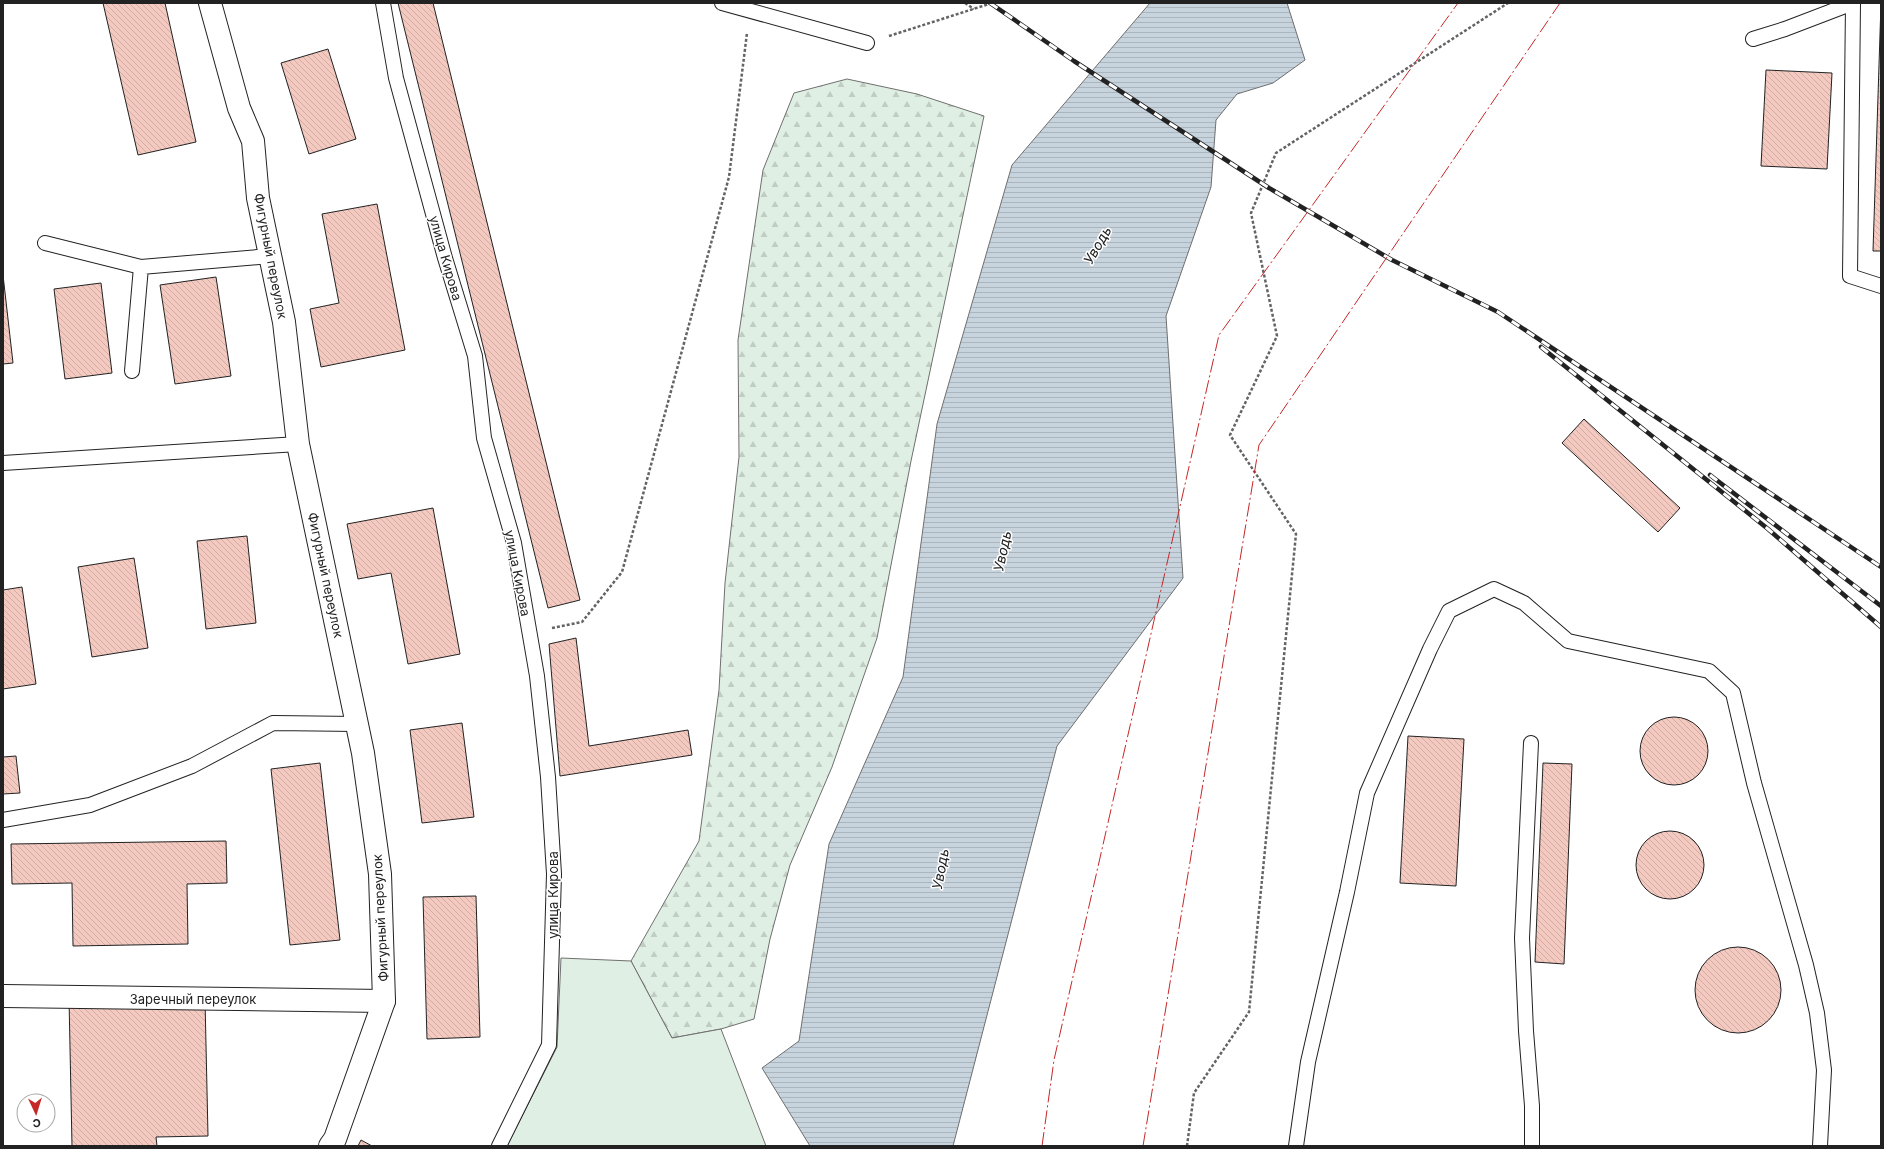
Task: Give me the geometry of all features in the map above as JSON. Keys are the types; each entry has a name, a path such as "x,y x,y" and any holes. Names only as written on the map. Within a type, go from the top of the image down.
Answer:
{"street":[{"name":"Фигурный переулок","path":"210,3 239,108 253,141 258,198 284,322 298,444 363,753 380,874 384,1001 335,1139 330,1146"},
{"name":"Заречный переулок","path":"3,996 384,1001"}],"lane":[{"name":"улица Кирова","path":"383,3 396,78 445,258 475,356 484,438 514,543 537,676 548,777 554,874 550,1045 499,1146"},
{"path":"722,3 867,43"},
{"path":"1753,39 1785,29 1853,3 1850,276 1881,286"},
{"path":"45,243 141,267 270,256"},
{"path":"132,372 141,267"},
{"path":"3,463 298,444"},
{"path":"1296,1146 1308,1062 1347,892 1367,793 1430,649 1449,611 1494,589 1524,603 1568,641 1709,671 1733,693 1754,782 1806,965 1817,1013 1824,1070 1820,1146"},
{"path":"3,820 90,805 192,766 273,723 357,724"},
{"path":"1531,743 1522,938 1526,1031 1532,1106 1532,1146"}],"path":[{"path":"965,3 974,9"},
{"path":"867,43 992,3"},
{"path":"1187,1146 1194,1093 1249,1012 1296,534 1230,435 1277,336 1251,213 1276,152 1508,3"},
{"path":"529,632 582,622 622,572 729,177 750,10"}],"green space":[{"path":"847,79 917,94 984,116 911,461 877,638 832,767 790,865 770,939 754,1019 721,1029 672,1038 631,961 699,841 719,690 725,583 739,457 738,340 763,170 794,93"},
{"path":"561,958 631,961 672,1038 721,1029 766,1146 507,1146 557,1047"}],"water":[{"name":"Уводь","path":"1150,3 1287,3 1305,60 1273,83 1237,94 1216,120 1211,187 1166,316 1183,578 1057,746 953,1146 810,1146 762,1068 799,1041 829,844 903,677 937,424 1012,165"}],"building":[{"path":"103,3 165,3 196,142 138,155"},
{"path":"398,3 433,3 580,600 548,608"},
{"path":"1881,3 1881,251 1873,251"},
{"path":"328,49 356,139 309,154 281,63"},
{"path":"1766,70 1832,73 1827,169 1761,166"},
{"path":"377,204 405,350 321,367 310,309 339,303 322,214"},
{"path":"3,275 13,363 3,364"},
{"path":"216,277 231,376 175,384 160,285"},
{"path":"101,283 112,373 65,379 54,289"},
{"path":"1584,419 1680,508 1658,532 1562,443"},
{"path":"433,508 460,654 408,664 391,573 358,579 347,524"},
{"path":"247,536 256,623 206,629 197,541"},
{"path":"134,558 148,648 92,657 78,567"},
{"path":"22,587 36,684 3,689 3,590"},
{"path":"576,638 589,746 688,730 692,755 560,776 549,644"},
{"path":"1674,717 1687,720 1698,727 1705,738 1708,751 1705,764 1698,775 1687,782 1674,785 1661,782 1650,775 1643,764 1640,751 1643,738 1650,727 1661,720"},
{"path":"462,723 474,817 422,823 410,730"},
{"path":"1408,736 1464,739 1456,886 1400,883"},
{"path":"16,756 20,793 3,794 3,757"},
{"path":"320,763 340,940 290,945 271,769"},
{"path":"1543,763 1572,764 1564,964 1535,962"},
{"path":"1670,831 1683,834 1694,841 1701,852 1704,865 1701,878 1694,889 1683,896 1670,899 1657,896 1646,889 1639,878 1636,865 1639,852 1646,841 1657,834"},
{"path":"226,841 227,883 187,884 188,944 73,946 72,883 12,884 11,844"},
{"path":"476,896 480,1037 427,1039 423,897"},
{"path":"1738,947 1754,950 1762,954 1774,966 1778,974 1781,990 1778,1006 1774,1014 1762,1026 1754,1030 1738,1033 1722,1030 1714,1026 1702,1014 1698,1006 1695,990 1698,974 1702,966 1714,954 1722,950"},
{"path":"69,998 205,999 208,1136 156,1137 157,1146 72,1146"},
{"path":"361,1140 372,1146 358,1146"}],"railway":[{"path":"990,3 1074,61 1269,188 1392,260 1498,312 1881,567"},
{"path":"1541,347 1768,529 1881,627"},
{"path":"1710,475 1881,606"}],"power":[{"path":"1042,1146 1054,1060 1219,335 1458,3"},
{"path":"1143,1146 1259,445 1560,3"}]}
